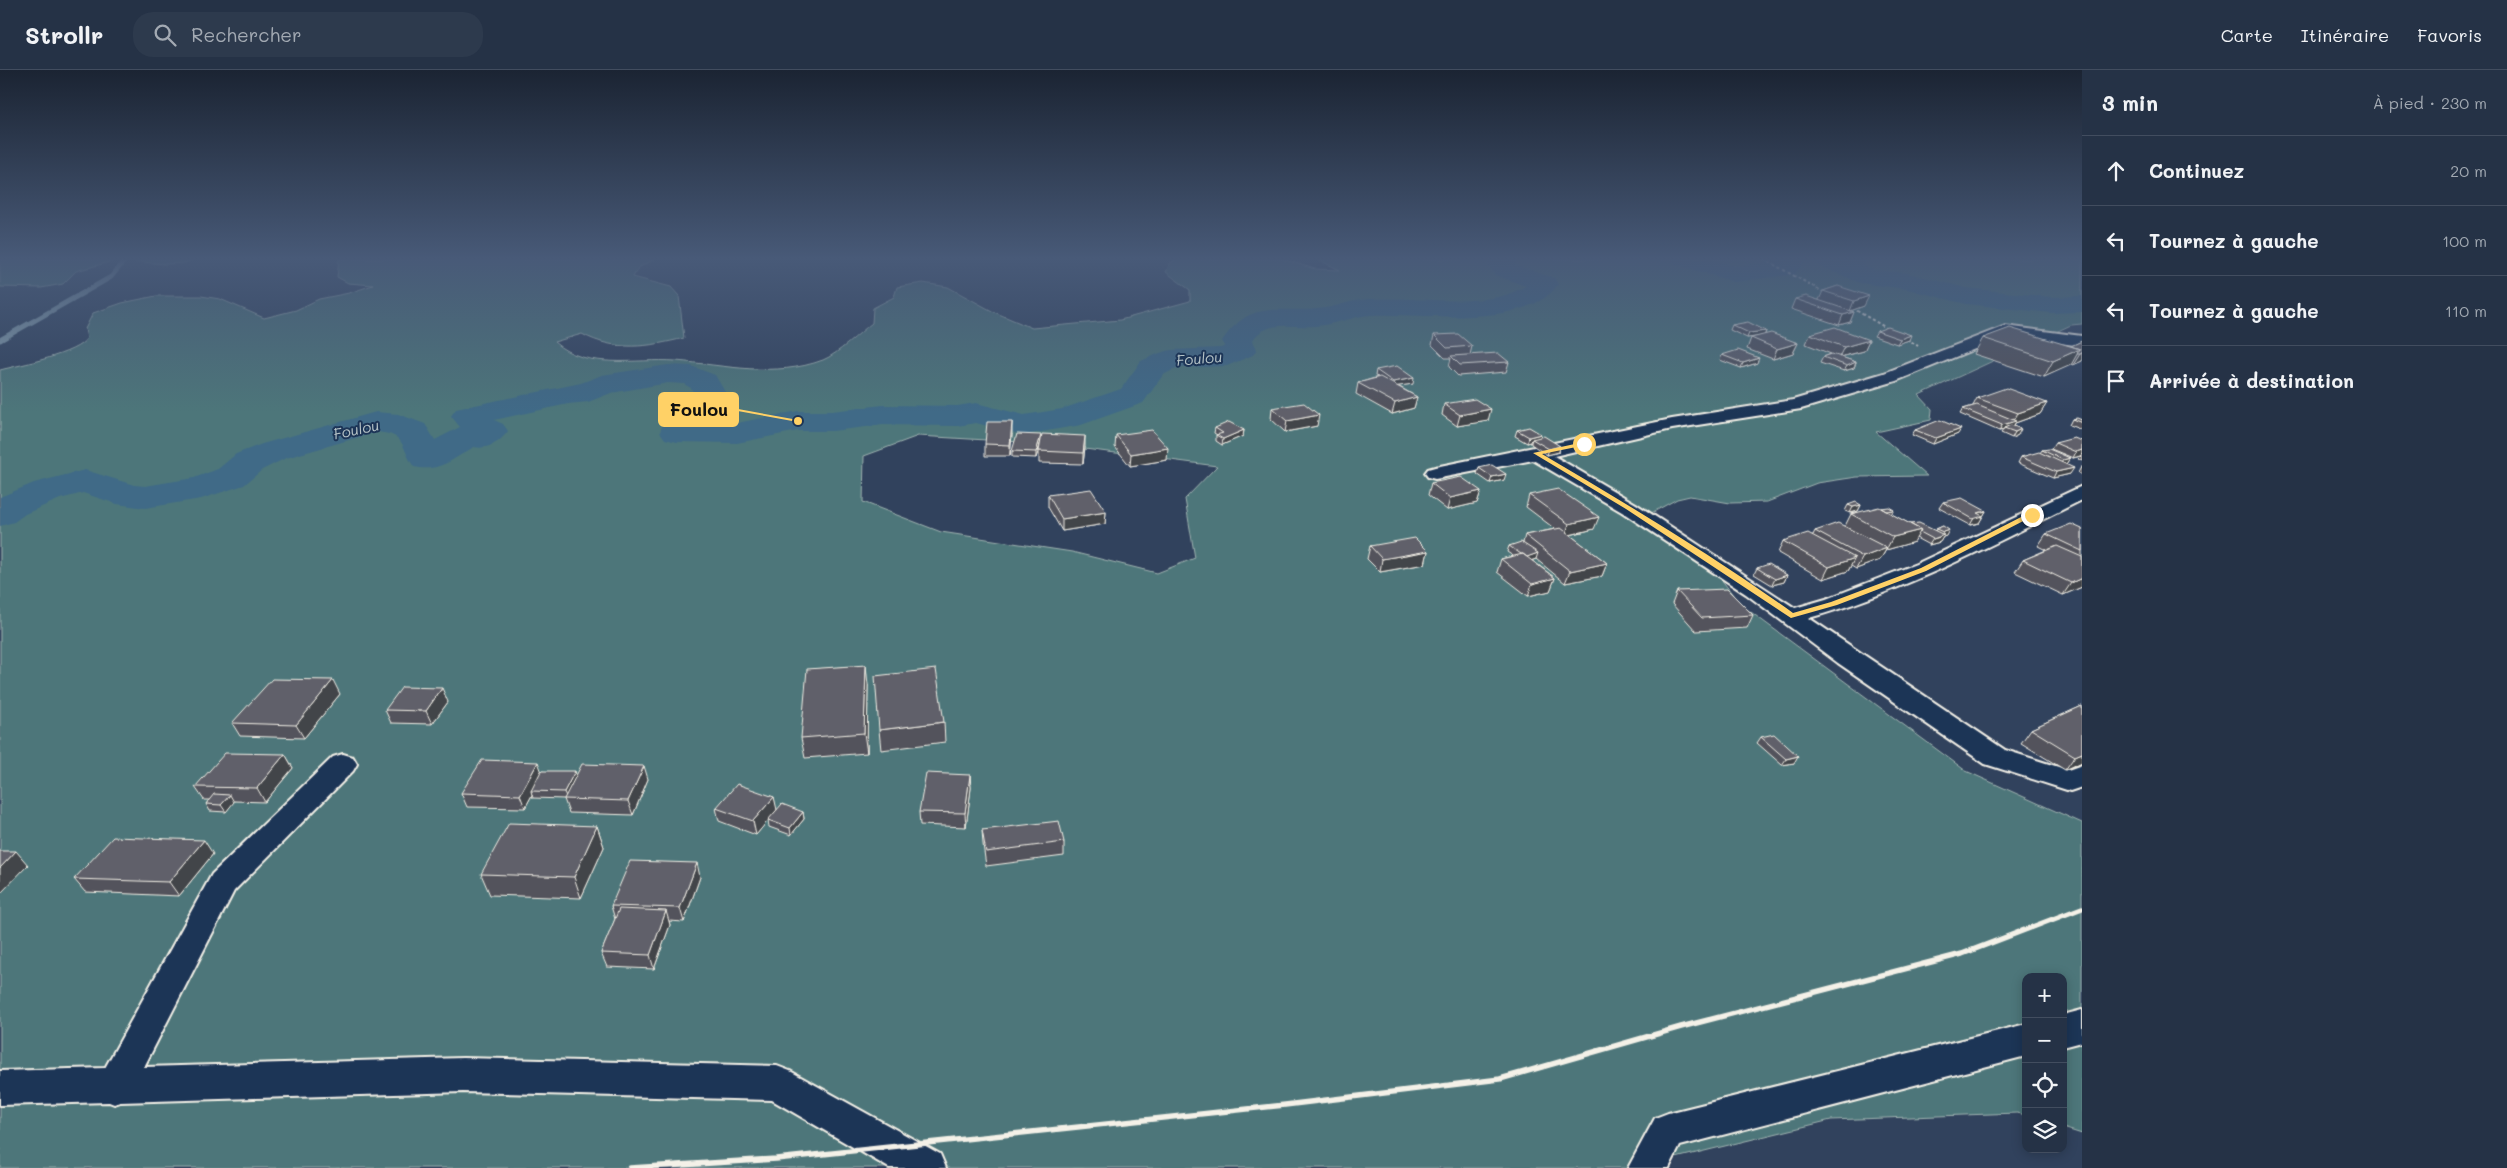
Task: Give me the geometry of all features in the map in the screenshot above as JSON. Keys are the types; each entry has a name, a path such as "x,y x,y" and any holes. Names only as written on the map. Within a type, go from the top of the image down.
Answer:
{"street":[{"path":"1435,473 1672,424 1795,404 1890,377 2005,331 2082,341"},
{"path":"1536,453 1629,508 1754,589 1847,657 1995,757 2070,781 2082,775"},
{"path":"1791,616 1834,604 1924,569 2082,492"},
{"path":"114,1087 223,883 343,764"},
{"path":"2067,1030 2082,1026"},
{"path":"1648,1168 1668,1130 2022,1041"},
{"path":"0,1088 114,1087 463,1076 777,1083 926,1168"}],"path":[{"path":"1856,310 1898,334"},
{"path":"1906,339 1939,358"}],"green space":[{"path":"101,310 246,310 264,318 295,310 681,310 684,338 658,344 620,346 595,340 582,334 554,342 567,351 581,357 596,360 676,361 750,369 768,369 805,365 829,357 872,323 873,310 991,310 1032,328 1120,320 1156,310 2082,310 2082,324 2071,325 1919,395 1932,409 1931,420 1876,432 1927,476 1857,477 1817,483 1767,502 1730,503 1690,496 1677,499 1646,516 1715,571 1740,604 1966,771 2082,823 2082,1134 2067,1129 2067,973 2022,973 2022,1114 1831,1120 1635,1168 0,1168 0,370 61,354 81,344 87,338 85,329 93,313","holes":["918,436 1038,443 1217,466 1185,499 1195,558 1157,573 1072,552 941,532 863,502 864,456"]}],"building":[{"path":"1829,310 1854,312 1843,315"},
{"path":"1748,322 1766,331 1749,333 1732,325"},
{"path":"1835,327 1869,340 1844,347 1810,334"},
{"path":"1888,327 1911,335 1900,339 1877,331"},
{"path":"2010,328 2080,349 2053,361 1983,338"},
{"path":"1771,333 1798,343 1777,349 1751,338"},
{"path":"1458,334 1472,346 1447,348 1434,335"},
{"path":"2082,341 2082,353 2077,354 2080,349 2071,346"},
{"path":"1738,350 1759,358 1743,363 1722,355"},
{"path":"1498,353 1509,362 1460,365 1451,356"},
{"path":"1832,354 1856,362 1847,366 1823,357"},
{"path":"1397,366 1414,378 1393,382 1376,370"},
{"path":"1380,377 1417,397 1395,403 1358,383"},
{"path":"2006,388 2047,403 2018,413 1977,398"},
{"path":"1475,399 1491,409 1460,415 1444,404"},
{"path":"1304,403 1319,415 1287,421 1272,408"},
{"path":"1977,405 2016,421 2002,425 1963,409"},
{"path":"2072,419 2082,420 2082,423"},
{"path":"1940,420 1961,429 1936,438 1915,430"},
{"path":"987,422 1012,422 1010,445 985,444"},
{"path":"1229,422 1244,430 1223,439 1216,435 1223,433 1215,428"},
{"path":"2011,425 2021,429 2015,432 2004,428"},
{"path":"1529,427 1541,434 1529,437 1517,430"},
{"path":"1152,430 1168,448 1131,454 1116,435"},
{"path":"1017,434 1041,435 1036,452 1012,451"},
{"path":"1042,434 1085,436 1083,453 1039,451"},
{"path":"1544,436 1560,446 1549,449 1532,439"},
{"path":"2074,438 2082,441 2082,450 2076,452 2055,443"},
{"path":"2049,449 2070,458 2063,460 2042,450"},
{"path":"2039,452 2074,468 2056,472 2021,457"},
{"path":"1492,465 1506,474 1492,477 1479,468"},
{"path":"1461,477 1481,491 1450,498 1431,483"},
{"path":"1091,489 1106,512 1062,519 1048,495"},
{"path":"1558,489 1599,517 1569,524 1529,495"},
{"path":"1962,498 1986,511 1977,513 1983,516 1973,519 1943,502"},
{"path":"1856,502 1861,505 1853,507 1848,505"},
{"path":"1879,507 1921,530 1893,537 1851,514"},
{"path":"1889,507 1894,510 1886,511 1881,508"},
{"path":"1838,523 1887,548 1863,557 1815,531"},
{"path":"1919,523 1944,535 1933,539 1910,524"},
{"path":"2071,524 2082,529 2082,551 2046,534"},
{"path":"1943,526 1949,530 1943,532 1936,529"},
{"path":"1561,528 1607,563 1570,571 1525,535"},
{"path":"1808,533 1855,558 1829,567 1783,541"},
{"path":"1415,538 1428,551 1382,559 1370,546"},
{"path":"1521,542 1538,553 1527,557 1509,546"},
{"path":"2057,546 2082,557 2082,578 2071,583 2023,560"},
{"path":"1523,554 1555,578 1532,584 1501,559"},
{"path":"1769,564 1787,575 1775,579 1757,568"},
{"path":"1727,589 1753,615 1702,618 1677,591"},
{"path":"866,665 864,733 801,738 807,669"},
{"path":"936,669 944,722 879,730 875,676"},
{"path":"272,679 333,680 296,725 232,723"},
{"path":"402,687 442,688 426,711 385,710"},
{"path":"2082,706 2082,753 2075,756 2031,729"},
{"path":"1774,734 1798,756 1786,759 1761,737"},
{"path":"225,753 285,754 257,788 195,787"},
{"path":"482,760 538,762 520,795 461,793"},
{"path":"582,764 644,766 628,801 564,799"},
{"path":"541,771 575,771 564,792 531,791"},
{"path":"926,773 970,775 965,813 919,812"},
{"path":"737,784 774,797 753,821 716,808"},
{"path":"214,794 230,795 221,805 206,804"},
{"path":"782,804 803,812 790,828 768,820"},
{"path":"1059,821 1064,842 986,852 982,830"},
{"path":"509,823 597,826 574,877 481,874"},
{"path":"113,837 204,840 169,882 74,879"},
{"path":"0,851 16,851 0,868"},
{"path":"630,861 697,863 680,908 611,906"},
{"path":"619,909 666,911 650,955 601,953"}],"waterway":[{"path":"0,340 52,310"},
{"name":"Foulou","path":"0,514 12,506 47,491 85,481 130,496 145,497 201,488 231,477 249,462 274,451 376,422 398,424 413,431 427,459 470,435 481,438 491,431 477,425 468,416 568,394 588,392 602,385 668,374 691,375 704,382 712,397 706,410 681,420 677,432 737,433 798,421 832,421 883,415 957,416 976,413 1024,425 1069,418 1101,405 1132,396 1152,368 1171,359 1227,357 1242,349 1237,341 1244,331 1252,325 1271,317 1314,318 1339,315 1356,310"}],"railway":[{"path":"630,1168 776,1159 1285,1105 1500,1079 1681,1027 1962,954 2082,908"}],"place":[{"name":"Foulou","path":"798,421"}],"route":[{"path":"1584,444 1536,453 1629,508 1754,589 1791,616 1834,604 1924,569 2032,515"}]}
